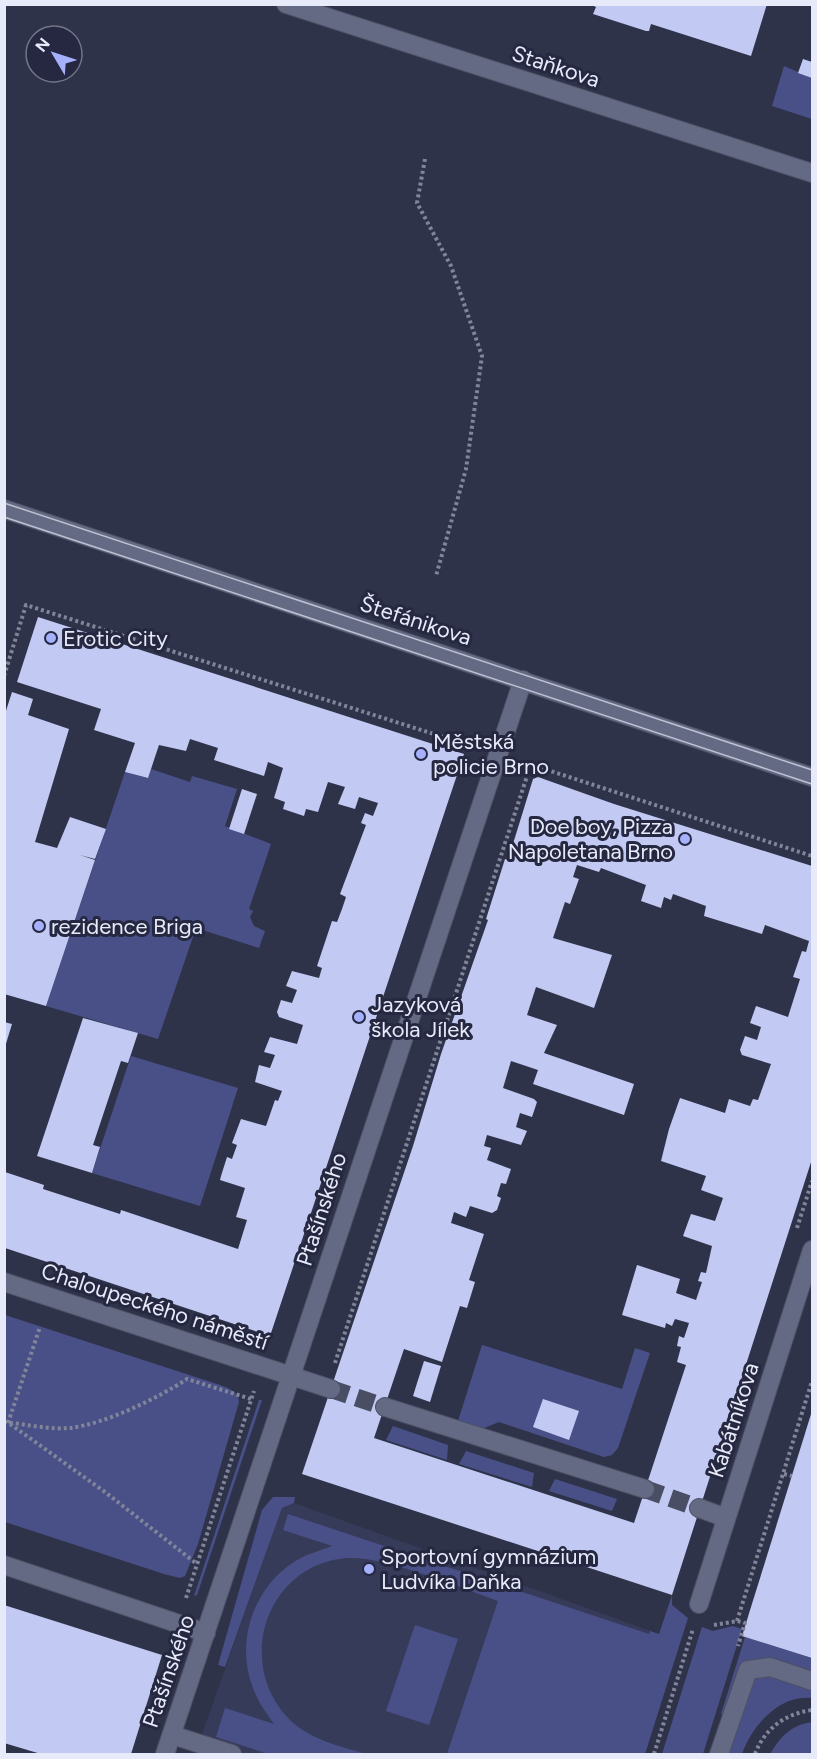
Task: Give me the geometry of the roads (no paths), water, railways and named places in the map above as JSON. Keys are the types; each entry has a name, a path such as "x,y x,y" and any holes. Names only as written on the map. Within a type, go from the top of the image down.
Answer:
{"street":[{"name":"Staňkova","path":"286,4 813,173"},
{"name":"Štefánikova","path":"6,515 523,680 813,777"},
{"name":"Ptašínského","path":"165,1755 523,680"},
{"name":"Kabátníkova","path":"697,1611 813,1250"},
{"name":"Chaloupeckého náměstí","path":"4,1282 291,1376 332,1380"},
{"path":"385,1407 645,1490"},
{"path":"699,1508 726,1518"},
{"path":"4,1565 206,1632"},
{"path":"719,1755 748,1670 770,1667 813,1681"},
{"path":"172,1735 232,1755"}],"tunnel":[{"path":"331,1389 385,1407"},
{"path":"645,1489 699,1508"}],"tram line":[{"path":"4,503 812,770"},
{"path":"4,517 812,784"}],"place":[{"name":"Erotic City","path":"51,638"},
{"name":"Městská policie Brno","path":"421,754"},
{"name":"Doe boy, Pizza Napoletana Brno","path":"685,839"},
{"name":"rezidence Briga","path":"39,926"},
{"name":"Jazyková škola Jílek","path":"359,1017"},
{"name":"Sportovní gymnázium Ludvíka Daňka","path":"369,1569"}]}
